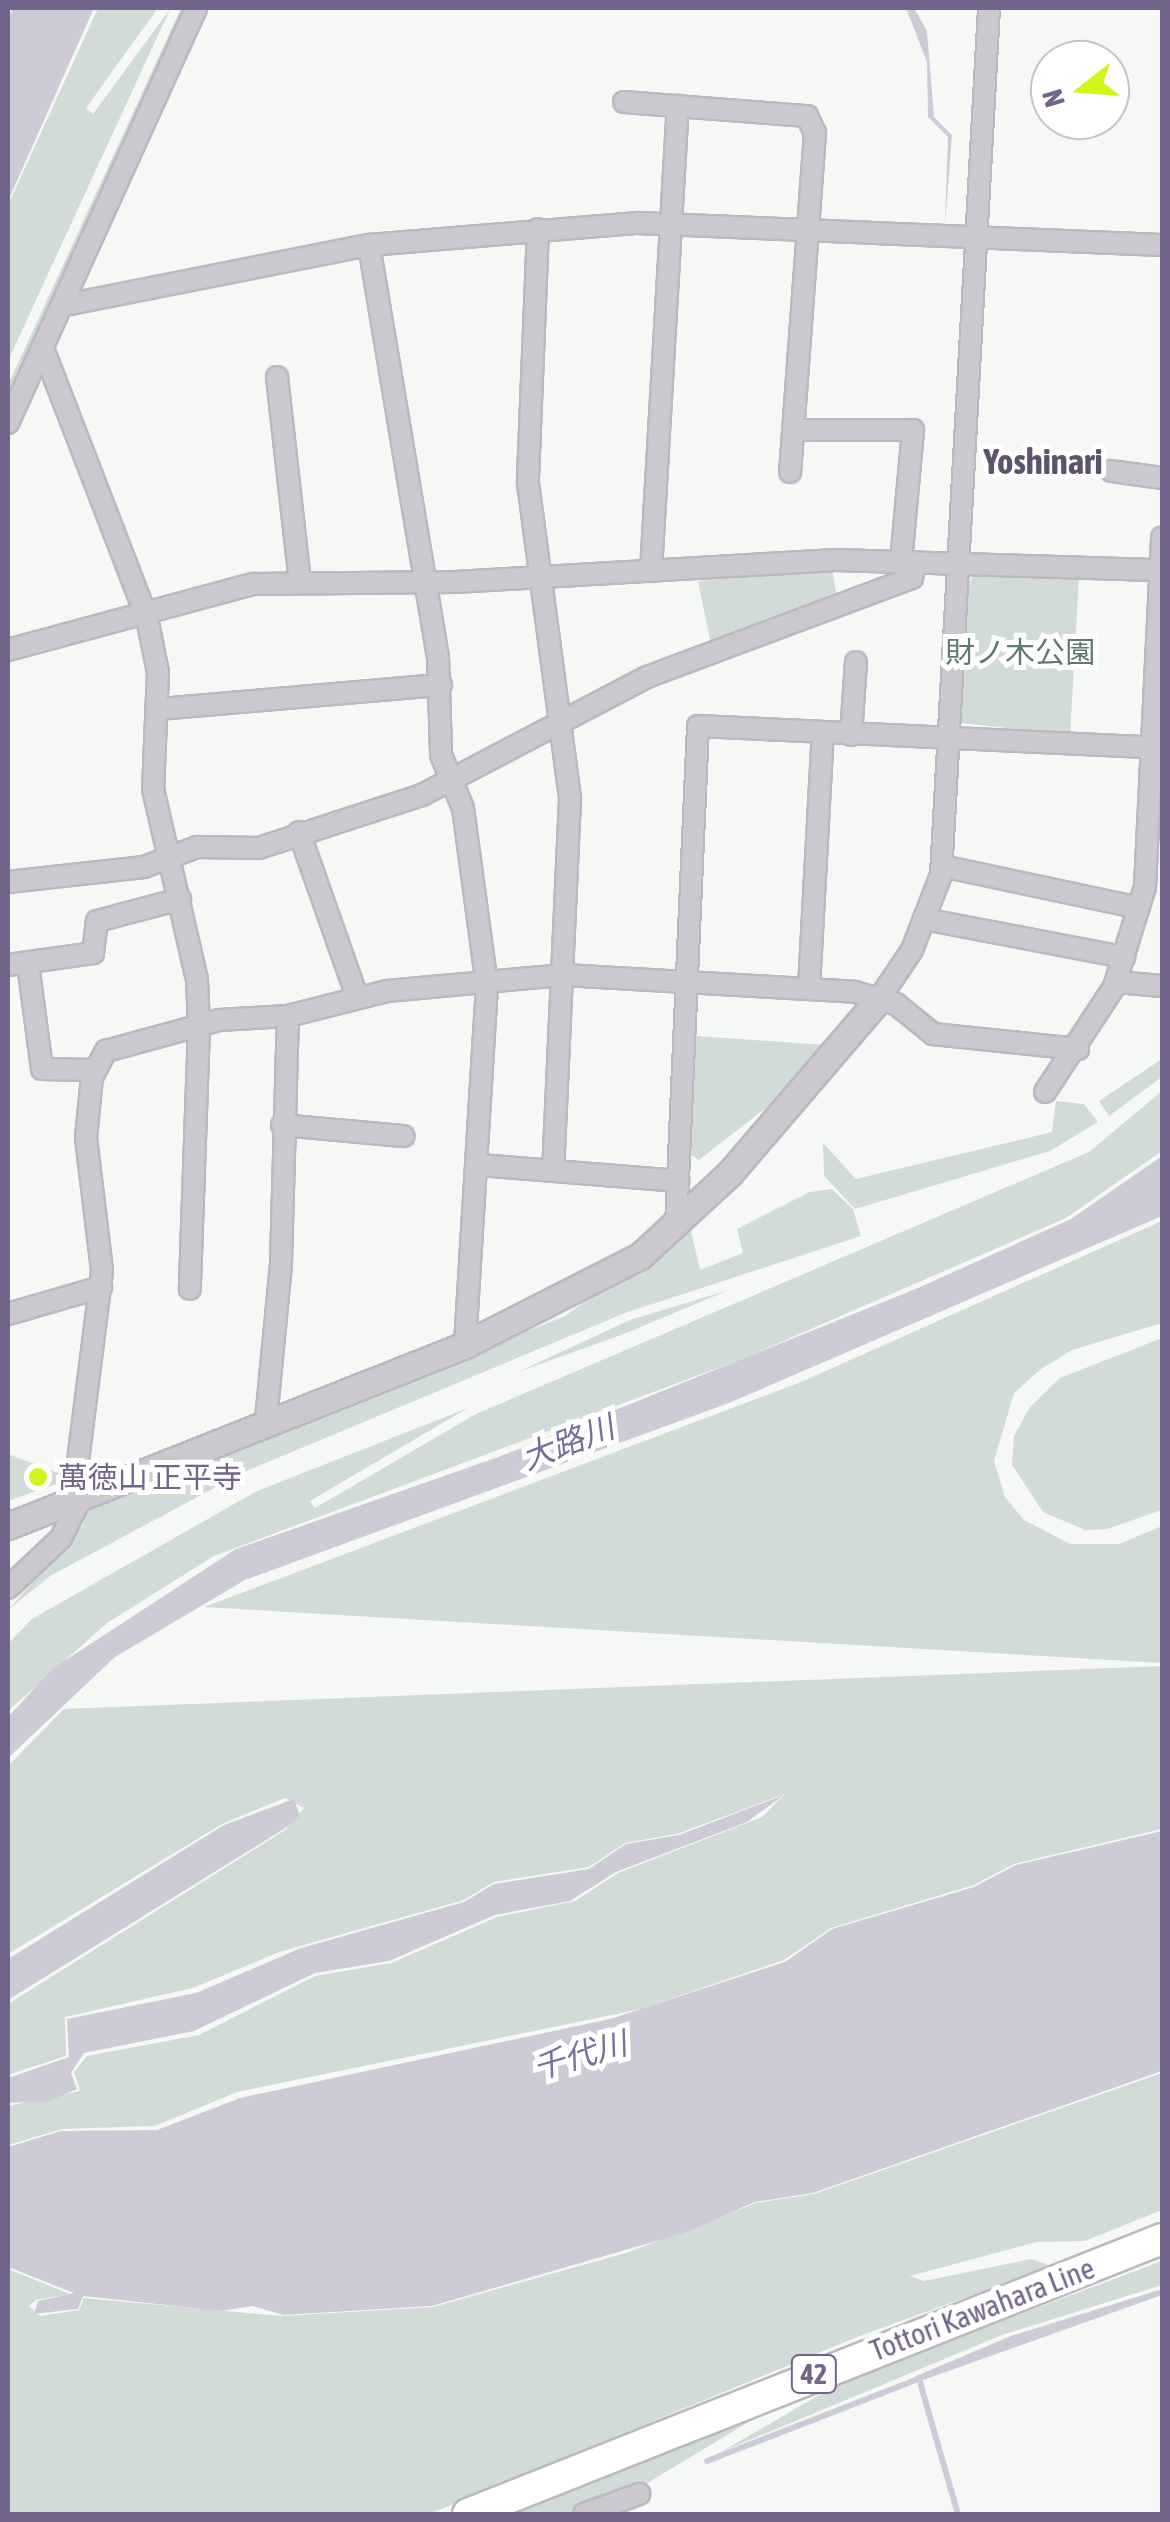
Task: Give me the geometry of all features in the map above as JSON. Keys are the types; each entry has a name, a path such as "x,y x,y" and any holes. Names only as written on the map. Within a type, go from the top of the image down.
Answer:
{"main road":[{"name":"Tottori Kawahara Line","path":"468,2514 1162,2239"}],"street":[{"path":"8,422 65,306 196,8"},
{"path":"8,1526 266,1420 464,1345 577,1293 676,1226 879,998 924,919 942,866 973,235 989,8"},
{"path":"624,102 807,116 815,133 790,472"},
{"path":"651,570 678,106"},
{"path":"65,306 369,245 670,222 1162,245"},
{"path":"538,230 525,428 539,577 570,799 553,1170"},
{"path":"369,245 441,685 441,755 456,779 485,976 480,1165 465,1261 464,1345"},
{"path":"44,351 147,618 159,709 153,789 180,898 200,1026 190,1288"},
{"path":"277,377 300,582"},
{"path":"8,882 144,866 197,848 259,848 456,779 647,678 912,578 908,562 912,430 793,430"},
{"path":"1110,472 1162,478"},
{"path":"1045,1092 1078,1049 1116,982 1148,871 1162,537"},
{"path":"8,650 147,618 253,584 908,562 1161,570"},
{"path":"851,734 856,662"},
{"path":"159,709 441,685"},
{"path":"676,1226 698,726 950,742 1156,748"},
{"path":"809,988 823,732"},
{"path":"299,832 357,997"},
{"path":"942,866 1139,908"},
{"path":"94,1070 42,1069 18,965 93,953 97,921 180,898"},
{"path":"924,919 1124,957"},
{"path":"8,1588 62,1538 82,1496 77,1469 102,1286 86,1183 94,1070 106,1051 200,1026 288,1016 357,997 485,976 564,975 809,988 879,998 933,1034 1078,1049"},
{"path":"1116,982 1162,986"},
{"path":"266,1420 281,1262 288,1016"},
{"path":"282,1125 404,1136"},
{"path":"480,1165 678,1181"},
{"path":"8,1314 102,1286"},
{"path":"584,2514 640,2494"}],"green space":[{"path":"98,8 158,8 86,108 93,114 170,9 8,361 8,205"},
{"path":"181,8 185,8 8,404 8,385"},
{"path":"832,569 838,603 710,640 698,581"},
{"name":"財ノ木公園","path":"975,575 1079,578 1070,735 961,723 968,582"},
{"path":"695,1036 826,1045 776,1100 699,1160 691,1155"},
{"path":"1162,1059 1162,1077 1109,1116 1099,1101"},
{"path":"1162,1091 1162,1151 1066,1218 742,1359 214,1556 107,1623 8,1711 8,1644 32,1619 257,1491 468,1408 310,1501 315,1508 476,1414 1089,1152"},
{"path":"1056,1101 1084,1104 1098,1122 1050,1151 855,1209 824,1176 823,1143 856,1179 1052,1132"},
{"path":"832,1189 853,1209 861,1236 625,1313 244,1472 50,1576 8,1610 83,1525 84,1509 565,1316 690,1226 700,1270 743,1253 737,1229 810,1192"},
{"path":"1162,1221 1162,1323 1072,1350 1041,1369 1014,1393 994,1461 1005,1497 1024,1520 1070,1544 1119,1544 1162,1526 1162,1663 204,1607 801,1382"},
{"path":"729,1290 624,1334 518,1372 630,1320"},
{"path":"1162,1338 1162,1510 1107,1529 1085,1530 1043,1512 1012,1465 1014,1436 1030,1407 1060,1378"},
{"name":"萬徳山 正平寺","path":"8,1454 66,1476 65,1481 8,1501"},
{"path":"1162,1666 1162,1829 1014,1864 974,1885 831,1928 784,1960 641,2009 237,2092 155,2126 62,2129 8,2145 8,2106 80,2091 74,2072 87,2056 199,2035 315,1976 391,1963 497,1917 575,1901 618,1873 762,1817 785,1794 677,1834 625,1843 589,1867 494,1882 464,1900 279,1952 193,1988 65,2017 66,2056 8,2075 8,2004 285,1830 304,1808 285,1798 222,1824 8,1954 8,1766 64,1709"},
{"path":"1162,2073 1162,2210 1085,2241 1037,2242 910,2276 924,2281 1031,2259 1052,2266 857,2337 429,2514 8,2514 8,2269 70,2294 36,2300 29,2306 40,2316 79,2310 84,2298 282,2316 433,2307 629,2252 756,2203 814,2194"},
{"path":"1162,2261 1162,2285 1002,2335 721,2452 847,2379"},
{"path":"769,2410 634,2491 576,2514 506,2514"}],"water":[{"path":"13,8 94,8 8,201 8,20"},
{"path":"906,8 914,8 927,31 934,117 952,135 945,225 948,137 928,117 927,62"},
{"name":"大路川","path":"1162,1156 1162,1216 729,1403 245,1580 115,1657 8,1758 8,1717 52,1669 236,1549 501,1456 918,1288 1071,1219"},
{"path":"784,1795 747,1822 616,1872 570,1901 495,1915 389,1961 315,1973 194,2031 84,2053 71,2073 77,2089 49,2101 8,2103 8,2078 69,2057 67,2019 196,1993 301,1948 464,1902 494,1884 589,1869 626,1844 679,1835"},
{"path":"294,1799 300,1816 284,1829 8,2000 8,1959 224,1825"},
{"name":"千代川","path":"1162,1831 1162,2071 813,2193 755,2202 684,2233 432,2306 283,2315 252,2306 221,2311 83,2296 78,2309 34,2314 38,2301 74,2293 8,2267 8,2147 61,2131 157,2130 240,2098 610,2019 785,1962 832,1929 974,1887 1016,1865"},
{"path":"1162,2289 1162,2295 915,2383 916,2376 1011,2336"}],"waterway":[{"path":"707,2461 921,2378"},
{"path":"919,2379 958,2514"}],"place":[{"name":"萬徳山 正平寺","path":"38,1477"}],"district":[{"name":"Yoshinari","path":"1043,461"}]}
